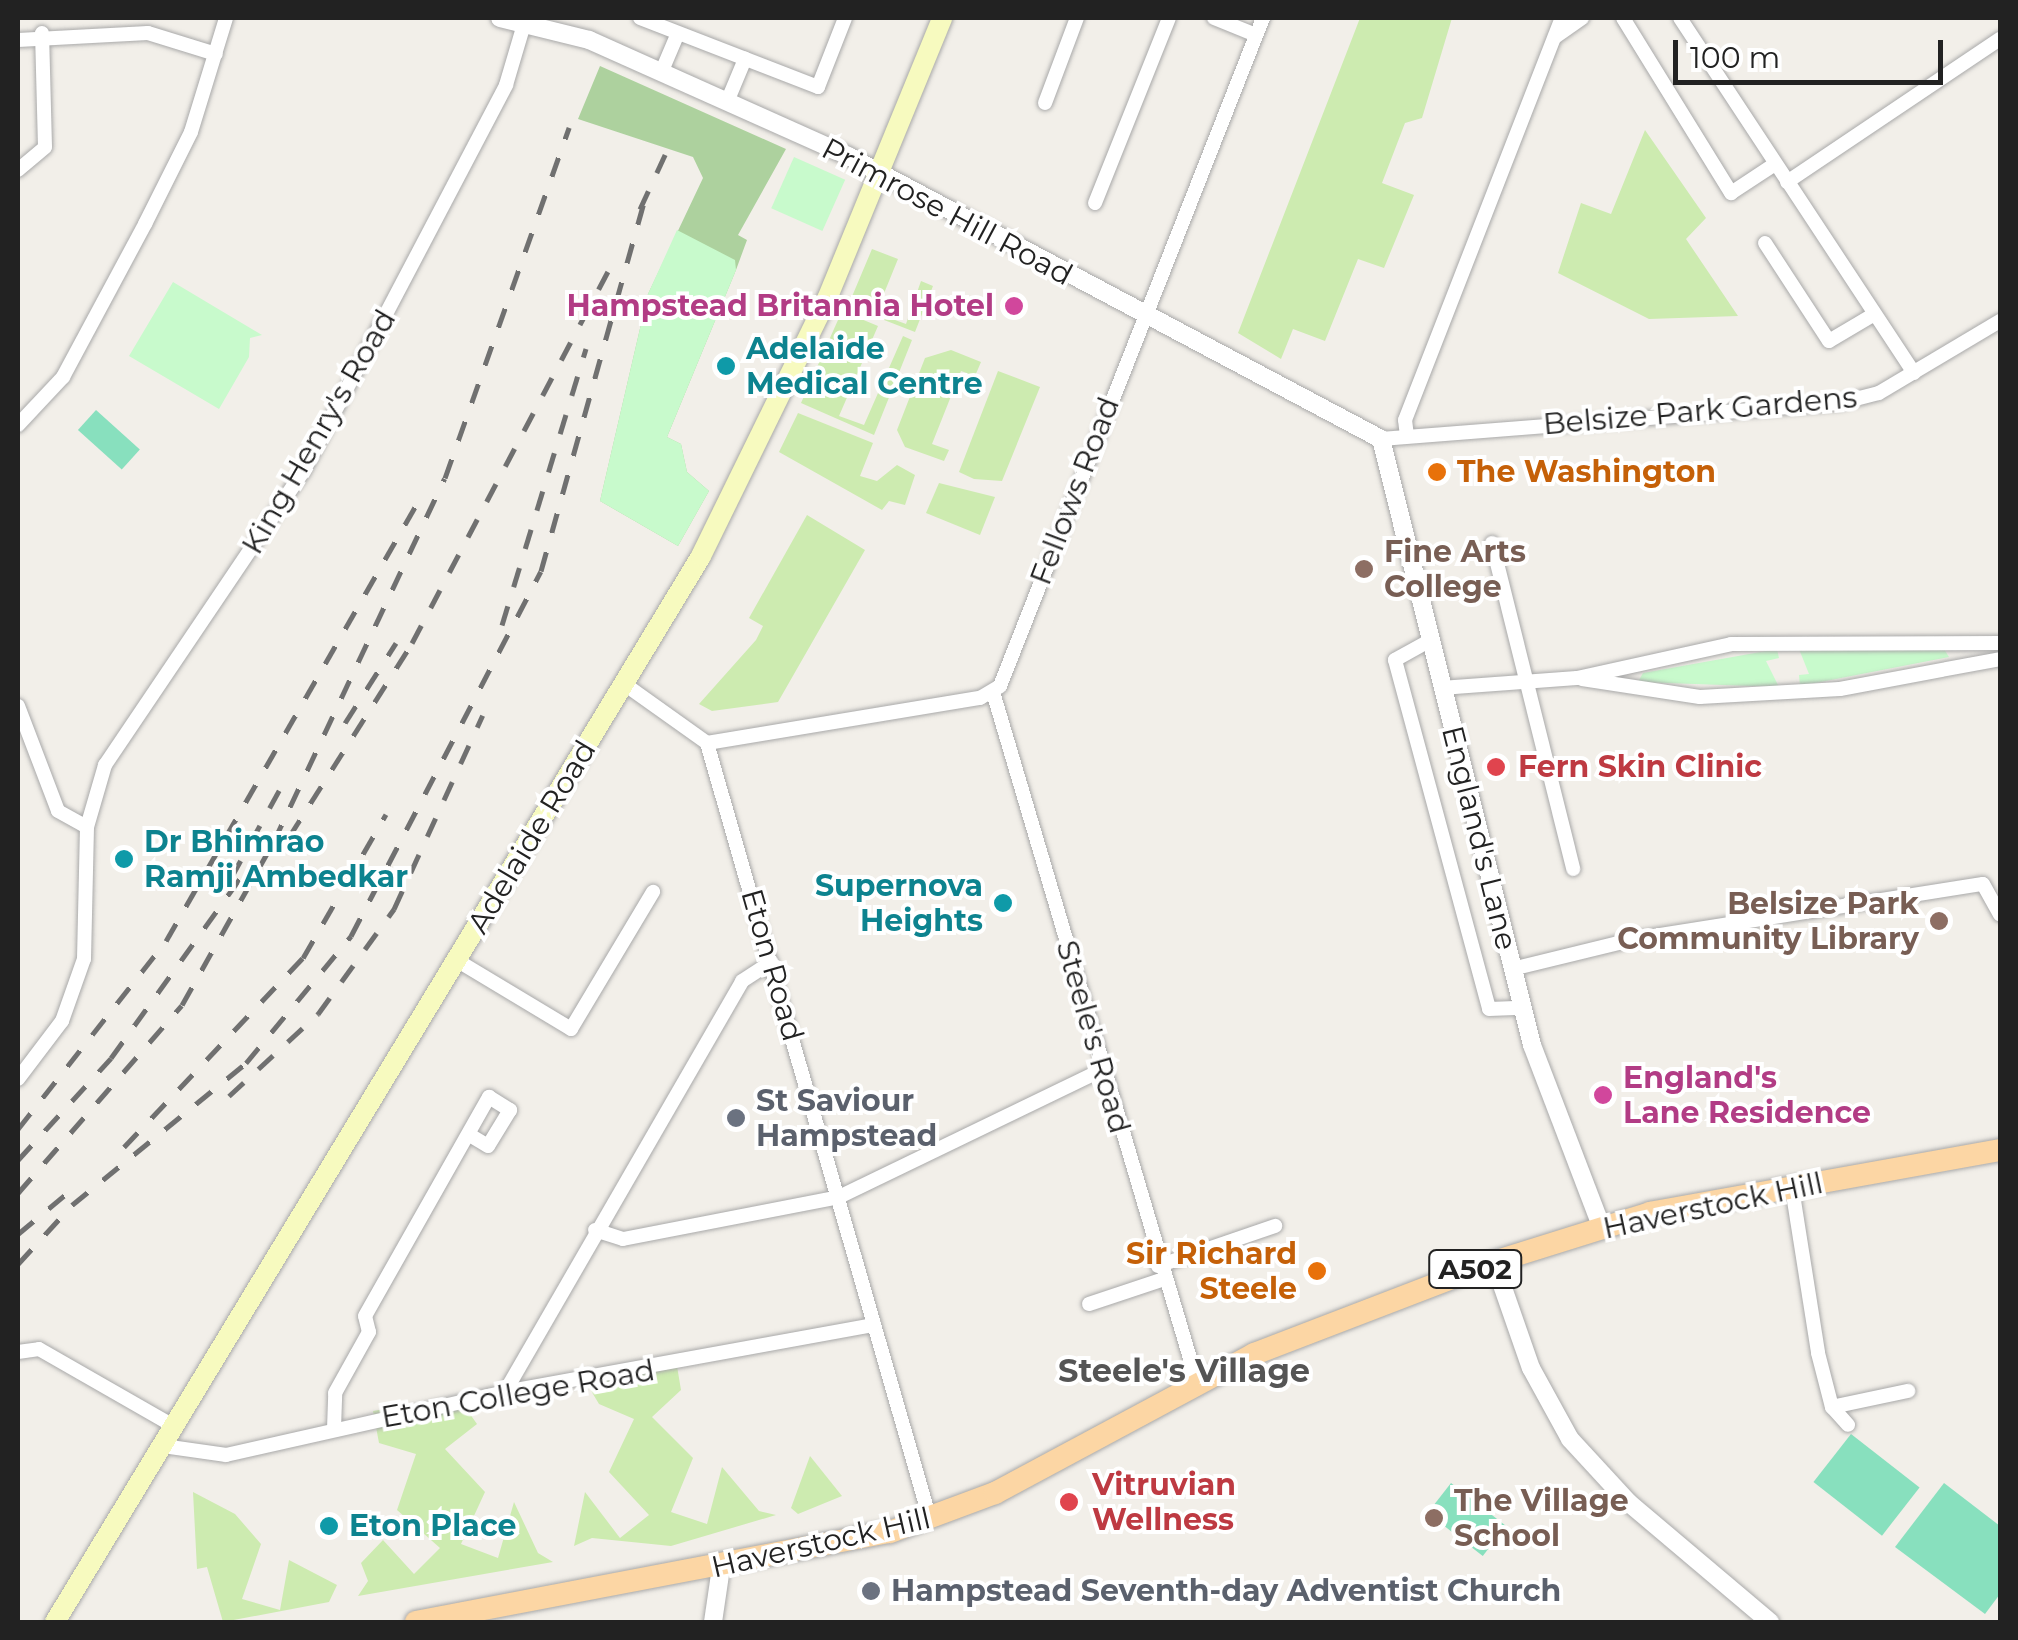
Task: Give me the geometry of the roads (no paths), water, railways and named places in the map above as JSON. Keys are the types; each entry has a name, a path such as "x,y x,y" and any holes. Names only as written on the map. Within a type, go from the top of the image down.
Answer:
{"main road":[{"name":"Adelaide Road","path":"55,1622 623,683 780,398 942,18"},
{"name":"Haverstock Hill","path":"416,1622 721,1568 930,1518 1019,1481 1197,1382 1494,1262 1602,1228 2000,1150"}],"street":[{"path":"18,425 63,376 94,322 191,132 226,18"},
{"name":"Primrose Hill Road","path":"500,18 548,21 878,174 1381,440"},
{"path":"640,18 818,88 845,18"},
{"path":"1045,103 1077,18"},
{"path":"1095,204 1169,18"},
{"path":"1214,18 1256,35"},
{"name":"Fellows Road","path":"993,692 1263,18"},
{"path":"1406,436 1405,420 1562,18"},
{"path":"1554,37 1582,18"},
{"path":"1623,18 1732,193 1775,164"},
{"path":"1680,18 1914,372"},
{"name":"King Henry's Road","path":"18,1079 62,1022 84,960 87,828 116,743 302,472 506,86 525,21"},
{"path":"18,40 42,33 148,32 216,54"},
{"path":"661,72 678,32"},
{"path":"18,170 45,147 42,33"},
{"path":"1787,182 2000,39"},
{"path":"727,102 745,59"},
{"path":"1765,243 1830,341 1873,315"},
{"name":"Belsize Park Gardens","path":"1381,440 1840,403 1914,372 2000,321"},
{"name":"England's Lane","path":"1381,440 1522,1008 1602,1228"},
{"path":"1492,543 1573,869"},
{"path":"1429,641 1394,660 1488,1009 1522,1008"},
{"path":"1442,688 1577,678 1748,642 2000,643"},
{"path":"1577,678 1700,697 1840,689 2000,659"},
{"path":"623,683 707,743 993,692"},
{"name":"Steele's Road","path":"993,692 1160,1273 1197,1382"},
{"path":"18,706 58,811 87,828"},
{"name":"Eton Road","path":"707,743 930,1518"},
{"path":"1512,969 1635,939 1983,884 2000,915"},
{"path":"458,961 571,1029 654,892"},
{"path":"505,1392 742,981 771,962"},
{"path":"595,1230 623,1239 838,1197 1104,1069"},
{"path":"334,1430 335,1393 369,1332 365,1316 473,1137"},
{"path":"1792,1188 1832,1408 1848,1425"},
{"path":"1089,1304 1275,1226"},
{"path":"1494,1262 1531,1368 1570,1439 1628,1504 1770,1622"},
{"name":"Eton College Road","path":"163,1446 206,1458 505,1392 874,1325"},
{"path":"18,1350 39,1349 175,1427"},
{"path":"1832,1408 1908,1392"},
{"path":"713,1622 721,1568"}],"railway":[{"path":"18,1193 182,1005 273,843 445,478 569,127"},
{"path":"640,209 665,155"},
{"path":"18,1264 72,1205 246,1063 351,936 541,571 645,199"},
{"path":"289,837 412,643 608,271"},
{"path":"502,625 586,348"},
{"path":"18,1129 166,941 423,493"},
{"path":"345,723 396,643"},
{"path":"229,1096 318,1014 394,909 483,715"},
{"path":"231,878 280,789"},
{"path":"124,1147 303,958 386,814"},
{"path":"18,1160 111,1058 246,870"},
{"path":"18,1234 78,1184"}],"place":[{"name":"Hampstead Britannia Hotel","path":"1014,306"},
{"name":"Adelaide Medical Centre","path":"726,366"},
{"name":"The Washington","path":"1437,472"},
{"name":"Fine Arts College","path":"1364,569"},
{"name":"Fern Skin Clinic","path":"1496,767"},
{"name":"Dr Bhimrao Ramji Ambedkar","path":"124,859"},
{"name":"Supernova Heights","path":"1003,903"},
{"name":"Belsize Park Community Library","path":"1939,921"},
{"name":"England's Lane Residence","path":"1603,1095"},
{"name":"St Saviour Hampstead","path":"736,1118"},
{"name":"Sir Richard Steele","path":"1317,1271"},
{"name":"Vitruvian Wellness","path":"1069,1502"},
{"name":"The Village School","path":"1434,1518"},
{"name":"Eton Place","path":"329,1526"},
{"name":"Hampstead Seventh-day Adventist Church","path":"871,1591"}],"district":[{"name":"Steele's Village","path":"1184,1371"}]}
